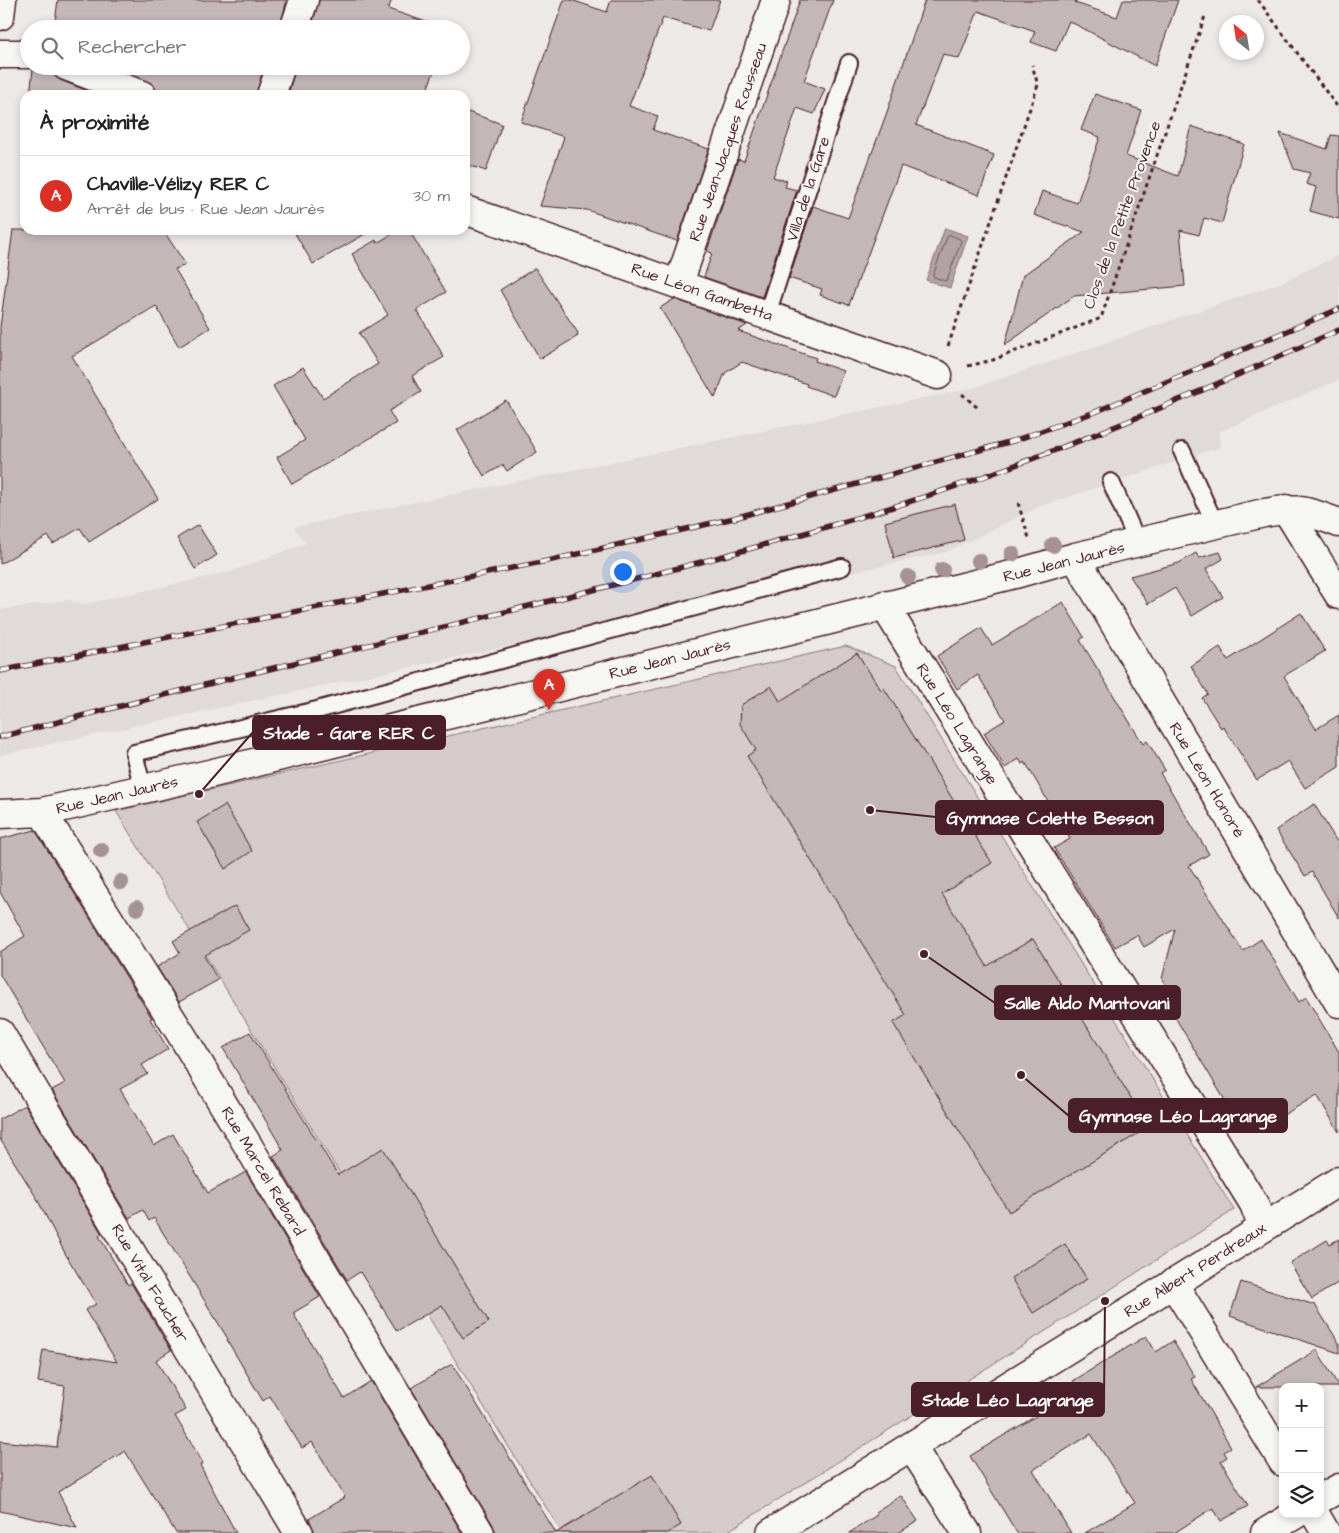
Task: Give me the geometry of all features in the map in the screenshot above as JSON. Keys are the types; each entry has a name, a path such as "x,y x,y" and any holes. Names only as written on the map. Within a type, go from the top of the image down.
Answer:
{"street":[{"path":"0,16 2,0"},
{"path":"297,20 304,0"},
{"name":"Rue Jean-Jacques Rousseau","path":"679,283 776,0"},
{"path":"0,54 20,54"},
{"path":"90,75 129,90"},
{"path":"272,90 278,75"},
{"name":"Rue Léon Gambetta","path":"470,212 679,283 938,375"},
{"path":"1286,509 1339,595"},
{"name":"Rue Jean Jaurès","path":"0,814 42,812 238,767 1076,557 1215,524 1286,509 1307,511 1339,523"},
{"name":"Rue Léon Honoré","path":"1076,557 1339,1003"},
{"name":"Rue Léo Lagrange","path":"884,606 1254,1204 1263,1228"},
{"name":"Rue Marcel Rebard","path":"42,812 191,1051 480,1533"},
{"name":"Rue Vital Foucher","path":"0,1033 299,1533"},
{"name":"Rue Albert Perdreaux","path":"771,1533 1339,1181"},
{"path":"1173,1283 1279,1455"},
{"path":"911,1446 967,1533"},
{"path":"1324,1497 1339,1488"},
{"path":"1265,1533 1289,1518"},
{"path":"1317,1518 1326,1533"}],"lane":[{"name":"Villa de la Gare","path":"767,314 849,63"},
{"path":"1182,452 1215,524"},
{"path":"1111,482 1138,543"},
{"path":"143,789 134,754 317,710 842,567"}],"path":[{"path":"1258,0 1339,109"},
{"name":"Clos de la Petite Provence","path":"938,375 993,360 1101,318 1205,16"},
{"path":"938,375 1038,85 1032,65"}],"shaded area":[{"path":"1339,255 1339,380 1219,432 1220,447 1044,505 946,552 0,755 0,610 67,600 85,604 230,572 306,543 294,527 974,388 1280,283"},
{"path":"846,646 896,666 1234,1210 725,1533 562,1533 116,811"}],"water":[{"path":"945,228 968,236 950,288 926,280"}],"building":[{"path":"58,0 287,0 281,20 55,20"},
{"path":"319,0 392,0 388,9 420,20 313,20"},
{"path":"564,0 571,0 607,12 611,0 720,0 709,31 663,18 629,106 658,116 653,130 709,149 677,241 587,210 540,206 564,137 521,122"},
{"path":"800,0 833,0 804,81 825,89 814,114 797,108 773,177 787,181 785,187 797,190 762,297 704,277 712,253 707,251 738,159 744,161"},
{"path":"925,0 1076,0 1075,3 1117,17 1123,0 1178,0 1155,66 1069,21 1056,51 1031,42 1035,31 978,11 959,59 943,54 916,125 994,155 979,195 901,166 849,305 820,295 822,289 789,278 813,206 848,218"},
{"path":"32,75 54,75 60,80 85,90 31,90"},
{"path":"133,75 262,75 257,90 155,90 148,81"},
{"path":"294,75 433,75 427,90 289,90"},
{"path":"1095,94 1141,110 1126,156 1178,176 1191,126 1244,144 1222,223 1204,218 1199,235 1180,230 1185,286 1074,296 1005,345 1023,275 1084,232 1034,215 1042,191 1077,203 1100,137 1081,130"},
{"path":"470,113 502,124 486,171 470,166"},
{"path":"1280,133 1327,149 1331,135 1339,136 1339,219 1310,211 1316,187 1306,184 1310,173 1294,169"},
{"path":"13,230 20,230 20,235 166,235 186,265 175,269 210,328 179,347 156,306 72,356 158,499 89,542 80,528 53,544 48,536 0,564 0,327"},
{"path":"296,235 363,235 313,264"},
{"path":"391,235 412,235 446,292 417,310 444,357 412,376 421,392 389,411 396,423 292,484 277,457 305,440 273,386 303,367 323,398 378,364 359,333 388,315 352,254 376,240 377,243"},
{"path":"535,268 578,333 578,336 540,359 500,290"},
{"path":"674,299 747,325 738,331 816,358 815,361 843,371 834,396 806,386 807,384 742,362 725,373 715,398 660,308"},
{"path":"506,400 537,452 507,471 503,465 484,476 457,430"},
{"path":"955,504 964,540 894,558 885,522"},
{"path":"198,525 217,555 195,569 177,538"},
{"path":"1220,552 1223,559 1206,569 1223,597 1192,616 1175,588 1148,604 1130,576 1179,563 1196,553 1199,558"},
{"path":"1063,602 1084,637 1080,640 1143,744 1147,741 1165,770 1160,773 1209,854 1189,866 1243,951 1261,939 1299,1002 1306,997 1339,1052 1339,1132 1317,1095 1258,1130 1249,1115 1238,1122 1170,1009 1178,1005 1162,979 1175,929 1144,947 1137,935 1115,947 1054,848 1070,839 1025,762 1022,764 1019,759 1005,768 984,733 1005,720 978,675 957,689 937,656 981,628 992,645"},
{"path":"1301,613 1325,651 1284,676 1316,729 1339,715 1339,767 1305,788 1288,761 1257,780 1223,726 1221,728 1202,698 1208,694 1191,666 1220,647 1228,660"},
{"path":"857,653 881,690 884,688 992,863 942,894 987,966 1033,939 1149,1127 1009,1212 893,1023 906,1015 747,756 756,750 740,724 741,705 771,686 780,701"},
{"path":"1314,804 1339,845 1339,918 1312,872 1305,876 1276,830"},
{"path":"225,805 252,851 225,869 197,822"},
{"path":"35,830 152,1018 150,1019 168,1049 142,1065 148,1074 120,1089 154,1146 173,1134 208,1193 246,1172 320,1297 293,1313 344,1398 371,1381 462,1533 315,1533 309,1519 345,1497 312,1442 302,1448 270,1396 263,1401 228,1339 154,1218 149,1221 143,1210 129,1218 52,1090 65,1083 0,975 0,952 25,936 0,892 0,839"},
{"path":"235,906 249,930 204,956 218,980 179,1002 157,967 180,953 173,941"},
{"path":"250,1032 338,1175 383,1148 489,1322 463,1338 442,1305 397,1331 360,1272 347,1280 273,1156 283,1150 223,1048"},
{"path":"25,1105 102,1234 99,1236 128,1285 131,1283 171,1350 156,1360 186,1410 175,1416 203,1463 200,1465 236,1533 176,1533 125,1451 58,1492 77,1528 0,1511 0,1441 57,1447 65,1386 38,1382 43,1350 117,1362 85,1310 96,1304 66,1255 36,1197 0,1139 0,1119"},
{"path":"1339,1239 1339,1282 1312,1299 1290,1263 1327,1240 1330,1244"},
{"path":"1065,1244 1087,1279 1033,1313 1011,1278"},
{"path":"1241,1282 1315,1305 1339,1343 1339,1353 1230,1316"},
{"path":"1146,1336 1156,1352 1173,1341 1195,1377 1191,1379 1231,1447 1224,1452 1227,1457 1221,1461 1248,1506 1221,1521 1213,1508 1174,1533 1085,1533 1135,1503 1091,1434 1033,1470 1071,1533 1017,1533 970,1456 1079,1390 1073,1381"},
{"path":"1317,1350 1339,1387 1324,1387 1324,1383 1279,1383 1279,1387 1256,1387"},
{"path":"452,1364 556,1533 496,1533 411,1388"},
{"path":"652,1475 681,1525 667,1533 556,1533"},
{"path":"900,1496 918,1521 898,1533 849,1533 877,1515 875,1512"}],"railway":[{"path":"0,671 552,560 734,518 1016,440 1095,412 1339,309"},
{"path":"0,737 203,685 626,582 860,517 922,498 1043,455 1222,382 1339,330"}],"place":[{"name":"Chaville-Vélizy RER C","path":"549,710"},
{"name":"Stade - Gare RER C","path":"199,794"},
{"name":"Gymnase Colette Besson","path":"870,810"},
{"name":"Salle Aldo Mantovani","path":"924,954"},
{"name":"Gymnase Léo Lagrange","path":"1021,1075"},
{"name":"Stade Léo Lagrange","path":"1105,1301"}]}
